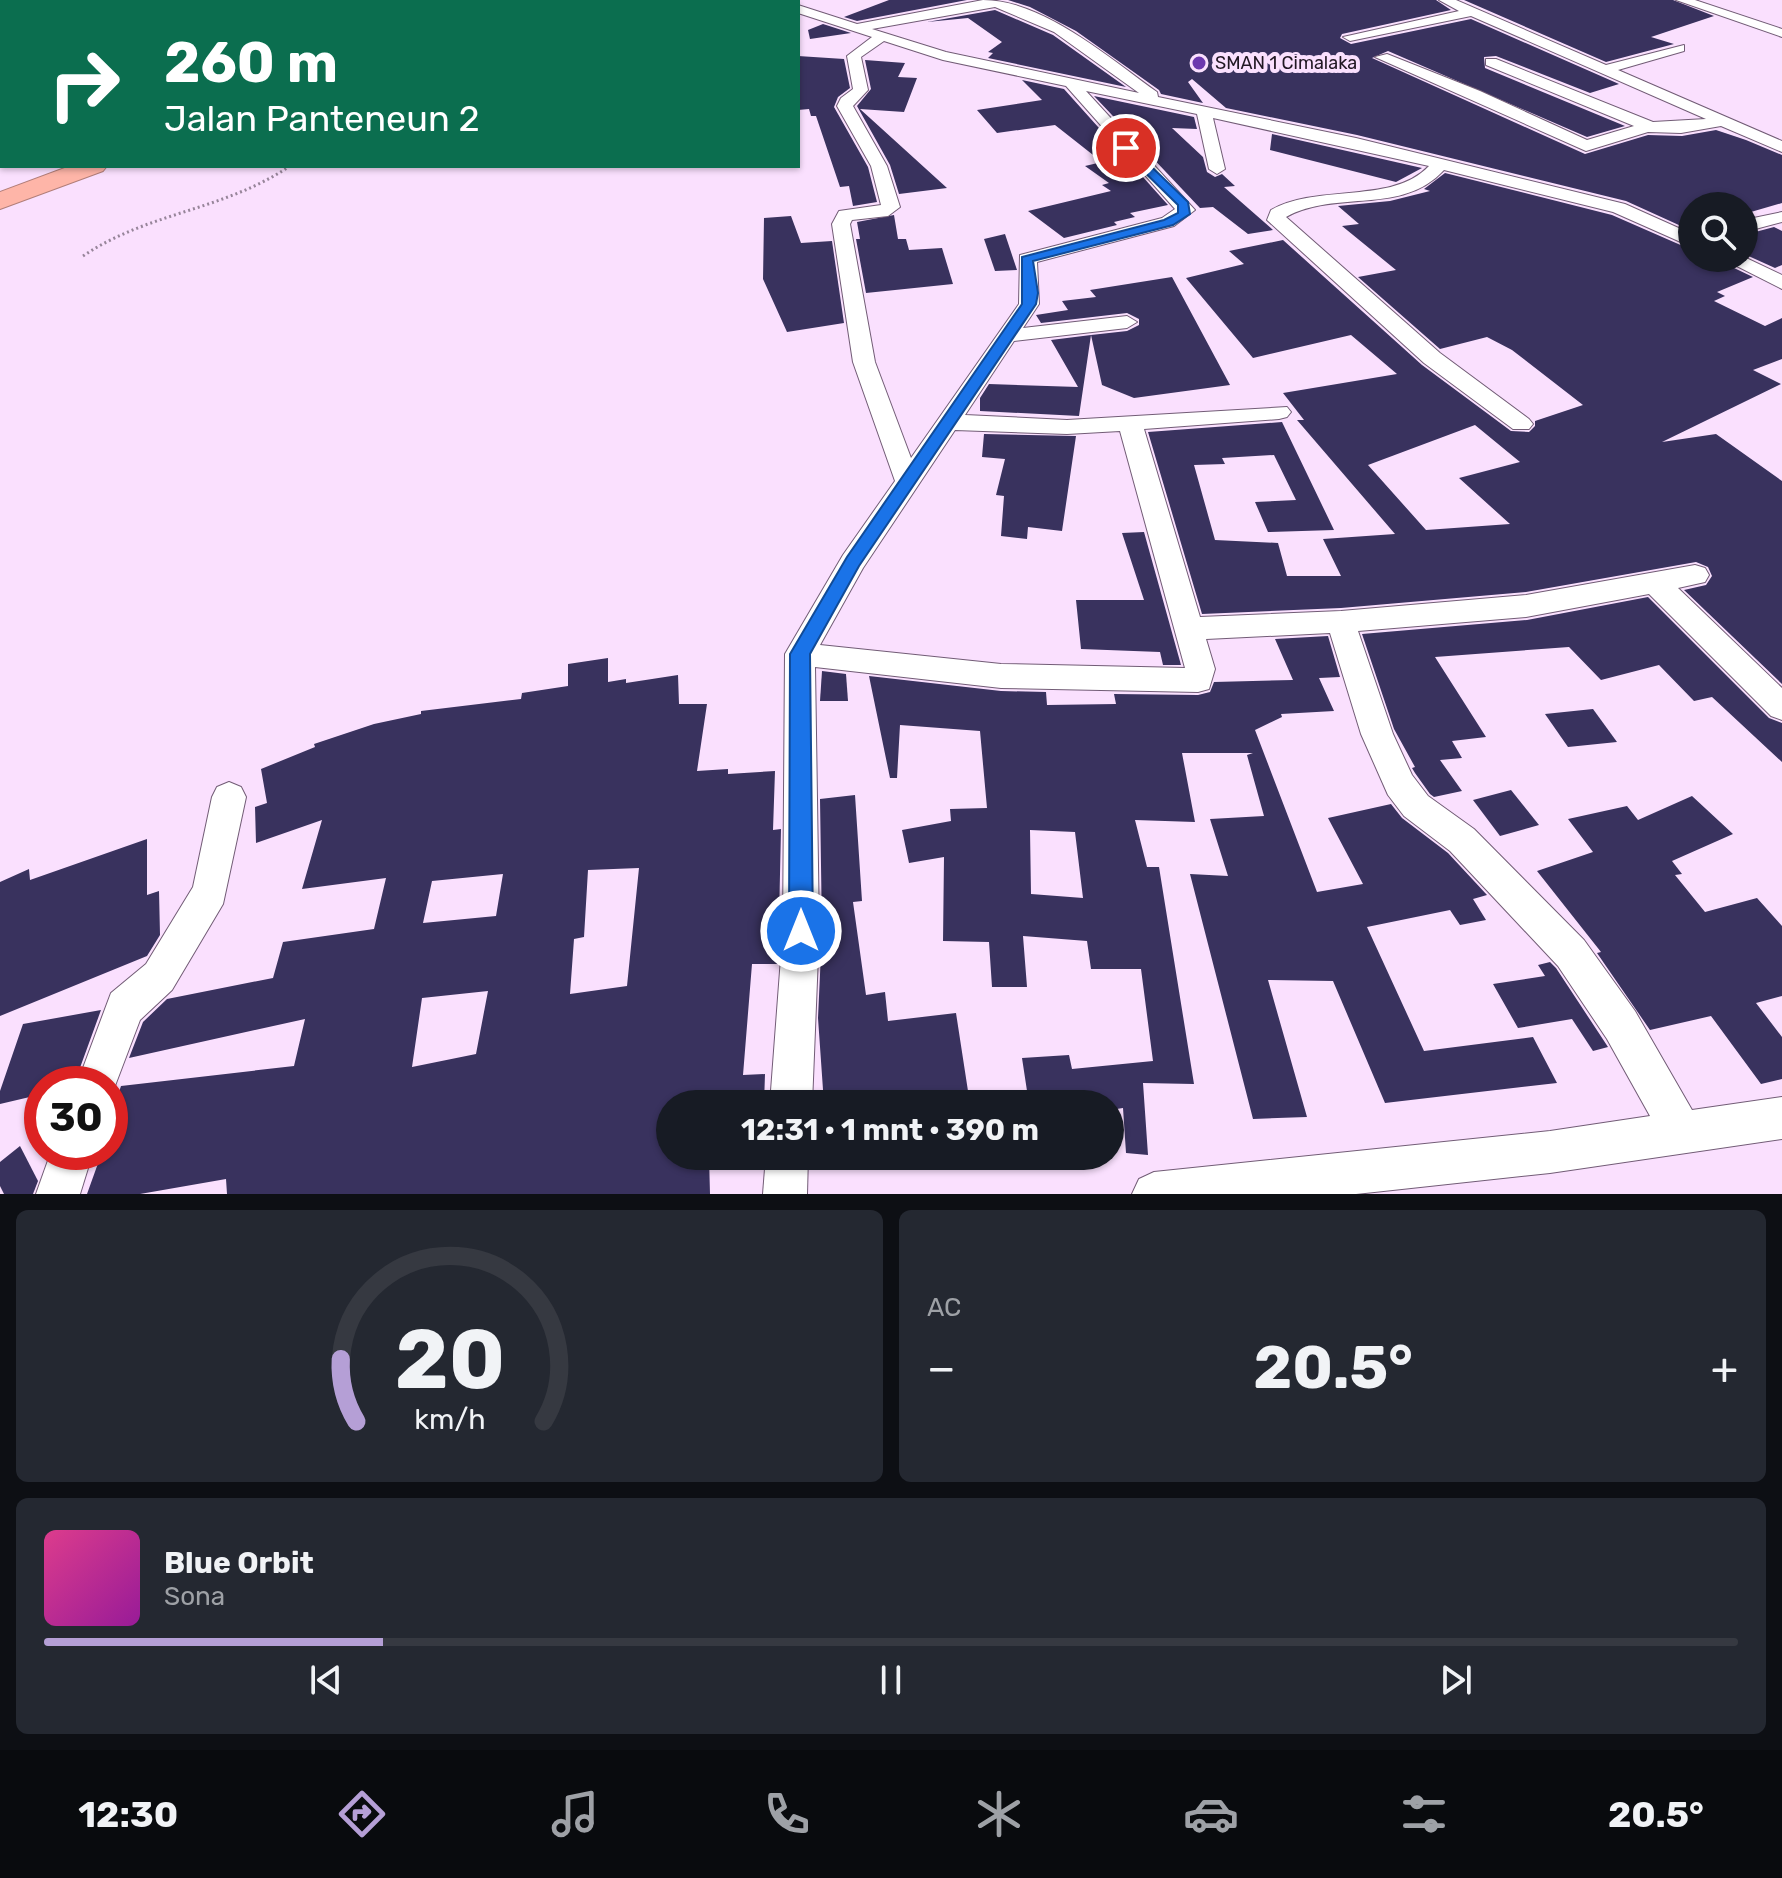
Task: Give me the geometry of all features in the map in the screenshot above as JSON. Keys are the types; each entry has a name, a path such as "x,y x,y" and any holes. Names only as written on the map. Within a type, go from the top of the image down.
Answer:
{"highway":[{"path":"0,187 52,168"},
{"path":"0,201 89,168"}],"street":[{"path":"1445,0 1782,147"},
{"path":"1682,0 1782,33"},
{"path":"855,28 997,3 1033,2"},
{"path":"997,3 1059,29 1159,100"},
{"path":"800,10 943,56 1159,100 1619,208 1678,234"},
{"path":"1350,37 1473,12"},
{"path":"883,36 854,56 861,90 846,101 845,106 879,166 891,207 882,212 845,215 841,224 864,362 907,480"},
{"path":"1607,69 1679,48"},
{"path":"1382,57 1475,94 1586,146 1650,127 1681,128 1725,121"},
{"path":"1491,62 1650,127"},
{"path":"792,1090 801,931 800,654 822,611 907,480 1031,300 1026,262 1029,257 1168,222 1186,210 1068,80"},
{"path":"1204,111 1217,169"},
{"path":"1440,164 1418,186 1390,195 1347,196 1299,207 1279,212 1276,220 1432,358 1521,424"},
{"path":"1758,223 1782,217"},
{"path":"1758,271 1782,283"},
{"path":"1006,336 1127,322"},
{"path":"947,422 1067,427 1279,412"},
{"path":"800,654 1001,676 1192,682 1201,676 1130,423"},
{"path":"1189,629 1341,622 1526,606 1695,575"},
{"path":"1655,583 1782,707"},
{"path":"1341,622 1377,734 1400,785 1423,812 1462,840 1571,953 1621,1025 1682,1134"},
{"path":"104,1066 125,1007 159,977 210,892 229,797"},
{"path":"1154,1194 1682,1134 1782,1118"},
{"path":"58,1194 66,1170"},
{"path":"785,1194 786,1170"}],"path":[{"path":"83,256 99,243 238,197 287,168"}],"building":[{"path":"889,0 967,0 857,21 844,17"},
{"path":"1008,0 1436,0 1451,10 1342,34 1340,38 1351,44 1471,19 1619,84 1590,93 1496,56 1484,57 1485,68 1625,126 1587,137 1388,51 1372,58 1585,154 1648,135 1682,136 1716,130 1746,140 1782,155 1782,203 1758,210 1758,192 1678,192 1678,225 1626,201 1357,135 1226,108 1192,79 1188,82 1203,103 1161,94 1076,31 1030,7"},
{"path":"1464,0 1673,0 1714,16 1651,37 1674,44 1606,62"},
{"path":"995,10 1053,35 1126,87 988,58 993,53 988,52 1002,42 968,18 927,22"},
{"path":"823,24 851,33 810,39 808,30"},
{"path":"800,56 844,59 850,88 838,97 834,107 868,167 877,202 853,206 849,186 840,187 816,116 811,116 809,109 800,110"},
{"path":"865,60 905,63 898,77 917,78 904,112 860,109 947,188 899,194 890,165 857,106 871,89"},
{"path":"1022,80 1064,89 1168,205 1130,213 1135,217 1114,222 1117,225 1064,238 1028,211 1111,191 1102,185 1109,183 1085,166 1102,162 1055,125 997,133 977,110 1042,100"},
{"path":"1094,96 1194,117 1197,129 1172,128 1203,157 1207,172 1215,177 1222,174 1235,186 1224,187 1273,230 1248,234 1213,207 1200,208"},
{"path":"1272,134 1422,168 1396,182 1270,150"},
{"path":"1445,173 1612,215 1678,244 1678,272 1742,272 1753,277 1717,292 1725,296 1714,301 1765,326 1782,318 1782,359 1753,370 1781,384 1662,442 1716,434 1782,481 1782,684 1684,590 1706,585 1712,576 1708,567 1696,562 1526,592 1341,608 1202,614 1148,432 1282,422 1334,530 1268,532 1255,502 1296,500 1274,455 1222,458 1225,464 1194,465 1215,540 1278,543 1287,576 1341,576 1323,539 1395,534 1297,420 1304,420 1283,393 1397,374 1351,335 1253,358 1186,278 1244,264 1229,251 1283,240 1422,365 1511,431 1529,432 1535,421 1583,405 1512,350 1487,337 1440,349 1358,277 1396,270 1342,226 1359,224 1338,206 1390,201 1430,191 1424,189","holes":["1475,425 1520,462 1459,478 1510,524 1426,530 1368,465"]},
{"path":"894,215 898,239 906,239 909,250 942,248 953,284 866,293 856,239 860,239 857,222"},
{"path":"791,216 801,243 832,241 844,323 787,332 763,279 764,218"},
{"path":"1774,227 1782,231 1782,265 1775,268 1758,260 1758,231"},
{"path":"1005,234 1017,270 995,271 984,239"},
{"path":"1172,277 1230,385 1134,398 1102,385 1091,335 1127,331 1139,325 1139,319 1127,313 1041,323 1036,315 1068,310 1062,301 1096,297 1090,290"},
{"path":"1091,335 1079,416 980,411 980,398 989,384 1078,387 1051,340"},
{"path":"984,434 1076,436 1062,531 1028,527 1027,539 1001,536 1004,496 996,495 1005,459 982,457"},
{"path":"1144,532 1181,665 1163,665 1160,652 1081,649 1076,600 1144,600 1122,533"},
{"path":"1648,597 1769,718 1782,723 1782,762 1712,697 1694,701 1659,665 1601,680 1569,647 1435,657 1486,737 1452,741 1462,758 1440,760 1462,791 1434,797 1430,794 1412,768 1415,767 1394,729 1362,634 1527,620"},
{"path":"1328,636 1340,677 1319,678 1334,711 1281,714 1282,717 1255,730 1317,892 1363,884 1328,818 1391,804 1402,818 1448,853 1487,895 1473,899 1486,920 1460,925 1450,910 1367,927 1424,1051 1533,1037 1557,1083 1385,1103 1333,981 1268,980 1307,1117 1253,1119 1190,874 1228,876 1210,819 1264,816 1247,755 1253,753 1182,753 1195,822 1135,820 1147,867 1159,867 1194,1084 1143,1083 1148,1155 1126,1153 1124,1090 1027,1090 1022,1058 1069,1055 1072,1069 1153,1061 1141,969 1091,969 1087,941 1023,936 1027,987 992,987 989,942 943,941 944,857 909,863 902,830 951,821 950,809 987,808 980,731 900,725 897,778 890,778 869,676 1001,691 1046,692 1047,705 1116,704 1114,694 1198,695 1210,692 1214,682 1293,680 1275,639","holes":["1030,830 1075,832 1083,898 1031,894"]},
{"path":"608,658 608,682 626,679 626,683 678,675 679,704 707,704 697,771 728,769 728,774 775,771 773,830 781,829 778,964 752,964 743,1075 765,1074 764,1090 656,1090 656,1170 709,1170 710,1194 227,1194 226,1179 140,1194 87,1194 96,1170 128,1170 128,1085 294,1066 305,1019 129,1058 143,1022 167,999 273,978 283,942 374,929 386,878 302,889 322,820 256,843 255,807 267,803 261,769 315,747 314,744 374,724 421,714 421,711 521,699 522,693 568,686 568,664","holes":["639,868 627,986 570,994 574,939 584,937 588,870","503,874 496,916 423,923 432,881","488,991 476,1054 412,1067 422,998"]},
{"path":"822,671 846,674 848,701 820,701"},
{"path":"1593,709 1617,742 1568,747 1545,714"},
{"path":"1511,790 1539,825 1500,836 1473,800"},
{"path":"855,795 862,901 853,902 866,995 885,992 888,1021 956,1013 968,1090 823,1090 818,1018 822,931 820,799"},
{"path":"1692,796 1733,834 1672,861 1682,874 1675,875 1705,912 1757,898 1782,926 1782,996 1756,1003 1782,1037 1782,1079 1761,1084 1711,1016 1650,1030 1597,953 1601,952 1537,871 1593,852 1568,819 1627,806 1638,820"},
{"path":"147,839 147,895 159,891 160,935 147,956 0,1016 0,882 29,869 30,880"},
{"path":"1550,962 1608,1047 1593,1051 1572,1019 1518,1028 1493,984 1545,976 1538,965"},
{"path":"101,1010 81,1066 24,1066 24,1098 0,1104 0,1091 23,1024"},
{"path":"20,1146 24,1154 24,1170 32,1170 38,1181 33,1194 4,1194 0,1186 0,1162"}],"place":[{"name":"SMAN 1 Cimalaka","path":"1199,63"}],"route":[{"path":"801,931 800,654 822,611 853,562 1029,304 1031,293 1027,259 1168,222 1184,214 1184,204 1126,148"}]}
